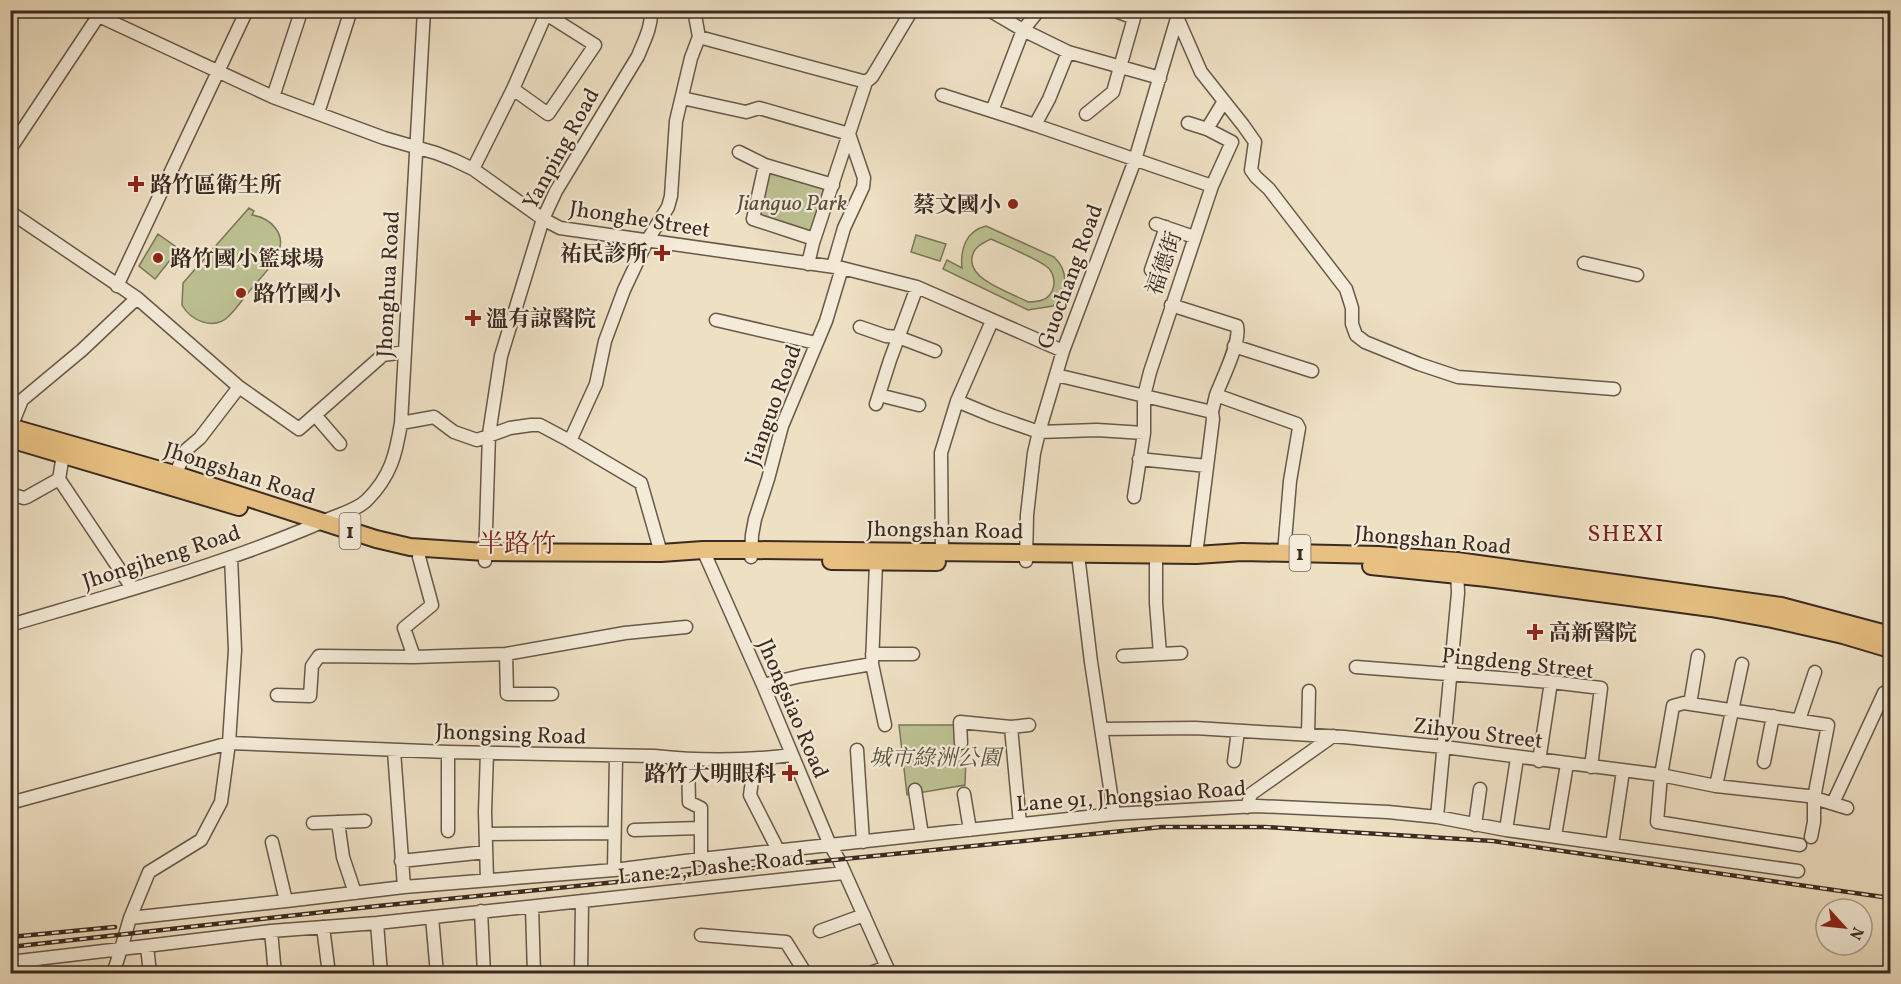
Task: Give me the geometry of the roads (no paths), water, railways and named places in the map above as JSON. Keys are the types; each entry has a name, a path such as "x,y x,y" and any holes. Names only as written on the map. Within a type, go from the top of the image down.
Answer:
{"main road":[{"name":"Jhongshan Road","path":"11,427 315,525 382,550 419,557 449,560 485,556 704,554"},
{"name":"Jhongshan Road","path":"10,440 63,455 172,480"},
{"name":"Jhongshan Road","path":"315,525 410,547 485,556 942,551 1078,562 1457,568 1781,606 1890,635"},
{"name":"Jhongshan Road","path":"751,554 876,563 1242,552 1378,555 1731,612 1843,635 1890,649"}],"street":[{"name":"Jhonghe Street","path":"86,10 100,14 217,73 273,97 436,153 473,170 543,219 560,228 837,268 917,287 1063,351"},
{"path":"117,286 247,10"},
{"path":"318,113 351,10"},
{"name":"Jhonghua Road","path":"315,525 365,502 385,479 396,456 401,423 424,10"},
{"name":"Yanping Road","path":"485,556 489,434 501,356 543,219 556,191 638,56 648,32 651,10"},
{"path":"570,441 596,384 610,324 647,241 668,207 671,196 676,122 691,58 699,38 694,10"},
{"path":"808,264 814,239 866,82 872,77 912,10"},
{"path":"989,10 1068,52 1160,78"},
{"path":"992,111 1023,30 1039,10"},
{"path":"1086,114 1113,92 1134,18 1113,10"},
{"path":"473,170 513,89 546,12 595,45 548,114 513,89"},
{"path":"10,149 100,14"},
{"path":"1178,14 1201,72 1255,142 1251,170 1269,189 1346,289 1352,308 1352,324 1356,335 1365,342 1458,377 1614,389"},
{"name":"Guochang Road","path":"1027,557 1028,505 1034,453 1039,432 1063,351 1135,160 1178,14"},
{"path":"273,97 299,18"},
{"path":"699,38 866,82"},
{"path":"1035,125 1049,99 1068,52"},
{"path":"942,95 1212,186"},
{"path":"682,98 746,112 759,108 849,134"},
{"path":"1188,123 1207,129 1224,101"},
{"name":"福德街","path":"1134,497 1144,433 1144,396 1194,237 1212,186 1232,142 1207,129"},
{"name":"Jianguo Road","path":"751,554 755,519 782,426 833,300 843,228 863,187 864,178 849,134"},
{"path":"739,152 765,165 833,185"},
{"path":"765,165 753,219 814,239"},
{"path":"10,212 137,298 239,387 299,429 383,355 405,352"},
{"path":"1151,270 1161,225 1194,237"},
{"path":"1584,263 1637,275"},
{"path":"917,287 878,399 919,405"},
{"path":"11,427 22,400 82,350 137,298"},
{"path":"1171,305 1236,326 1238,330 1212,412 1196,555"},
{"path":"716,320 816,343"},
{"path":"942,551 941,453 957,401 992,321"},
{"path":"860,327 886,336 898,337 935,351"},
{"path":"1234,346 1312,371"},
{"path":"1056,375 1212,412"},
{"path":"172,480 186,450 200,438 239,387"},
{"path":"1216,395 1297,424 1299,428 1290,481 1284,553"},
{"path":"957,401 1039,432 1097,430 1144,433"},
{"path":"315,416 340,444"},
{"path":"401,423 434,417 454,432 477,440 489,434 531,424 540,425 641,483 661,553"},
{"path":"63,455 59,479 132,588"},
{"path":"1139,459 1207,466"},
{"path":"10,494 24,498 59,479"},
{"name":"Jhongjheng Road","path":"10,626 231,557 315,525"},
{"name":"Jhongsiao Road","path":"704,554 763,685 830,845 889,970"},
{"path":"113,974 130,918 149,872 201,840 221,802 229,743 235,650 231,557"},
{"path":"414,657 404,628 432,605 419,557"},
{"path":"1078,562 1114,814"},
{"path":"876,563 872,659 885,725"},
{"path":"1156,563 1160,654"},
{"path":"1437,817 1452,675 1458,592 1457,568"},
{"path":"277,695 310,696 312,666 319,656 414,657 506,654 625,633 686,627"},
{"path":"1123,656 1181,653"},
{"path":"506,654 507,694 552,694"},
{"path":"763,685 837,670 872,659 914,654"},
{"path":"1690,704 1698,656"},
{"path":"1716,786 1742,664"},
{"name":"Pingdeng Street","path":"1356,667 1601,688 1591,767"},
{"path":"1799,720 1815,672"},
{"path":"1539,761 1551,682"},
{"path":"1308,735 1309,691"},
{"path":"1833,803 1884,693 1890,692"},
{"path":"1800,844 1656,822 1661,776 1674,706 1684,703 1828,725 1814,798 1814,822 1811,837"},
{"path":"1764,762 1773,716"},
{"path":"961,743 960,722 1011,727 1029,725"},
{"path":"1011,727 1020,824"},
{"name":"Zihyou Street","path":"1101,729 1195,728 1333,736 1444,747 1814,798 1846,808"},
{"path":"1234,761 1238,731"},
{"path":"1247,807 1251,794 1333,736"},
{"name":"Jhongsing Road","path":"10,803 229,743 394,751 654,756 688,759 755,760 792,755"},
{"path":"857,750 863,842"},
{"path":"394,751 404,887"},
{"path":"448,752 448,831"},
{"path":"487,753 487,880"},
{"path":"614,870 616,757"},
{"path":"1506,830 1517,758"},
{"path":"688,759 689,802 701,808 701,859"},
{"path":"755,760 750,795 779,852"},
{"path":"1554,836 1568,764"},
{"path":"1612,844 1623,771"},
{"path":"1475,825 1480,789"},
{"path":"915,790 922,835"},
{"path":"964,794 970,830"},
{"name":"Lane 91, Jhongsiao Road","path":"130,918 404,887 614,870 1114,814 1247,807 1388,812 1437,817 1506,830 1798,871"},
{"path":"313,823 365,821"},
{"path":"338,822 343,857 356,893"},
{"path":"634,830 700,828"},
{"path":"486,834 614,833"},
{"path":"272,842 286,901"},
{"path":"401,861 486,852"},
{"name":"Lane 2, Dashe Road","path":"10,962 248,934 377,923 844,873"},
{"path":"581,974 582,901"},
{"path":"532,907 534,974"},
{"path":"481,911 484,974"},
{"path":"820,931 864,915"},
{"path":"432,917 437,974"},
{"path":"377,923 381,974"},
{"path":"323,927 329,974"},
{"path":"271,932 275,974"},
{"path":"701,934 786,942 806,974"},
{"path":"147,946 150,974"},
{"path":"34,960 37,974"},
{"path":"867,974 889,970"}],"railway":[{"path":"10,947 378,906 1162,827 1265,827 1493,841 1890,898"},
{"path":"10,937 115,927"}],"place":[{"name":"路竹區衛生所","path":"136,184"},
{"name":"蔡文國小","path":"1013,204"},
{"name":"祐民診所","path":"662,253"},
{"name":"路竹國小籃球場","path":"158,258"},
{"name":"路竹國小","path":"241,293"},
{"name":"溫有諒醫院","path":"473,318"},
{"name":"高新醫院","path":"1535,632"},
{"name":"路竹大明眼科","path":"790,773"}],"district":[{"name":"SHEXI","path":"1626,533"},
{"name":"半路竹","path":"517,543"}],"park label":[{"name":"Jianguo Park","path":"792,202"},
{"name":"城市綠洲公園","path":"935,757"}]}
